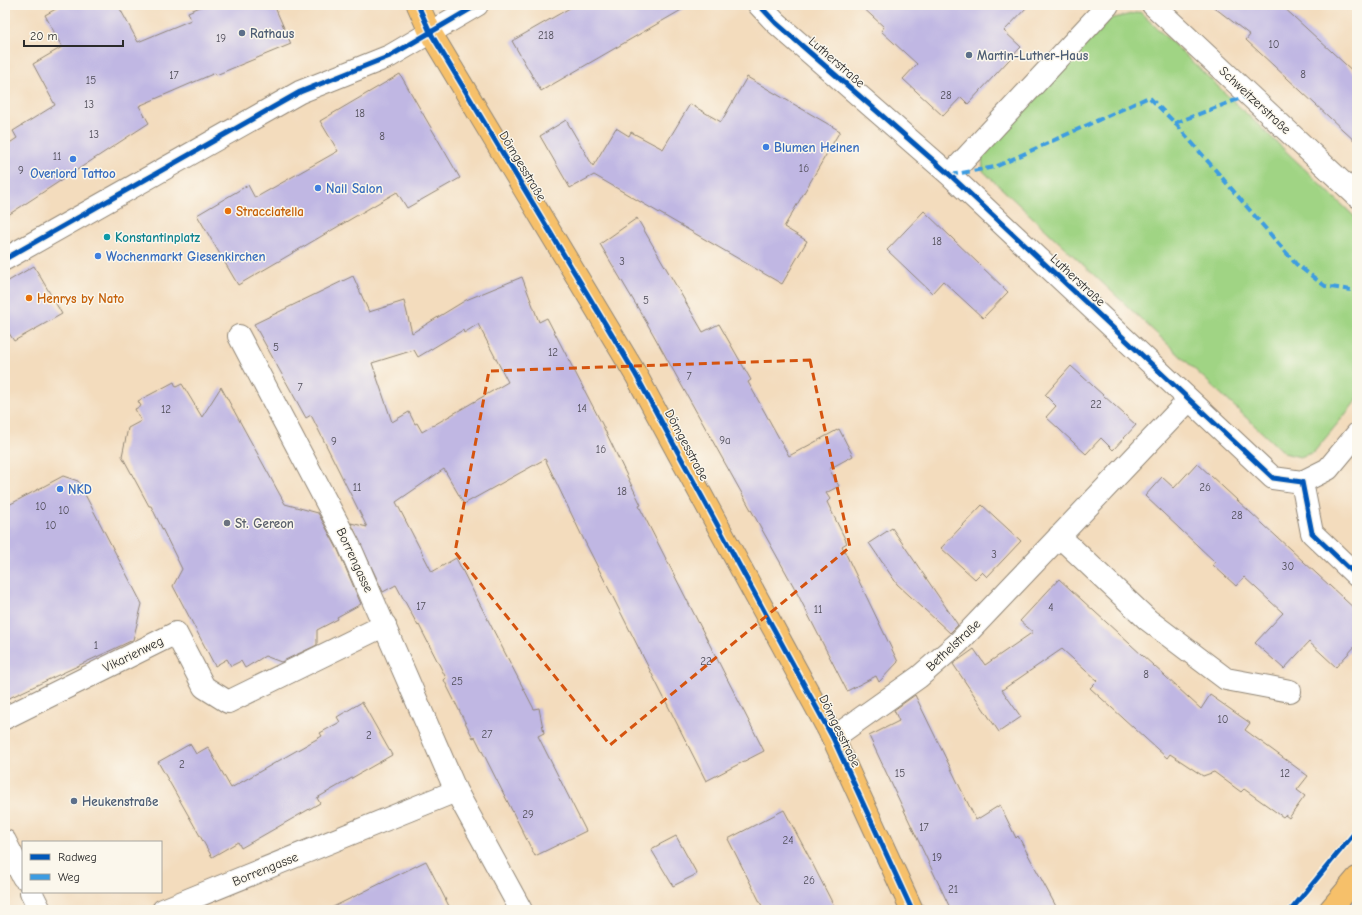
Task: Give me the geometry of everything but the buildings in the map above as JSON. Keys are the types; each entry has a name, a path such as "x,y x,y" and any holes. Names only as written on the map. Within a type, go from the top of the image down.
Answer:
{"main road":[{"name":"Dömgesstraße","path":"418,5 430,32 636,375 833,738 912,910"},
{"path":"1330,910 1357,878"}],"street":[{"path":"5,259 300,92 390,56 477,5"},
{"name":"Lutherstraße","path":"759,5 776,23 950,175 1273,478 1302,482"},
{"path":"950,175 1108,5"},
{"name":"Schweitzerstraße","path":"1153,5 1357,196"},
{"name":"Borrengasse","path":"239,336 349,545 456,791 521,910"},
{"name":"Bethelstraße","path":"833,738 919,676 958,643 1189,400"},
{"path":"1357,434 1328,469 1302,482 1312,533 1357,576"},
{"path":"1059,536 1148,620 1226,679 1290,691"},
{"name":"Vikarienweg","path":"5,718 176,633 204,687 228,702 385,625"},
{"name":"Borrengasse","path":"163,910 456,791"},
{"path":"5,841 22,875"},
{"path":"32,893 40,910"}],"highlighted area":[{"path":"810,360 850,547 610,745 455,552 489,371"}],"shaded area":[{"path":"1357,876 1357,910 1328,910"}],"green space":[{"path":"1140,12 1357,219 1357,400 1314,452 1300,457 1284,453 983,171 982,156 1110,19"}],"marked path":[{"path":"1175,123 1249,95"},
{"path":"950,175 995,167 1149,97 1175,123 1296,264 1325,286 1357,291"}],"cycle path":[{"path":"418,5 430,32 636,375 833,738 912,910"},
{"path":"5,259 300,92 390,56 477,5"},
{"path":"759,5 776,23 950,175 1273,478 1302,482 1312,533 1357,576"},
{"path":"1291,910 1357,830"}],"place":[{"name":"Rathaus","path":"242,33"},
{"name":"Martin-Luther-Haus","path":"969,55"},
{"name":"Blumen Heinen","path":"766,147"},
{"name":"Overlord Tattoo","path":"73,159"},
{"name":"Nail Salon","path":"318,188"},
{"name":"Stracciatella","path":"228,211"},
{"name":"Konstantinplatz","path":"107,237"},
{"name":"Wochenmarkt Giesenkirchen","path":"98,256"},
{"name":"Henrys by Nato","path":"29,298"},
{"name":"NKD","path":"60,489"},
{"name":"St. Gereon","path":"227,523"},
{"name":"Heukenstraße","path":"74,801"}]}
